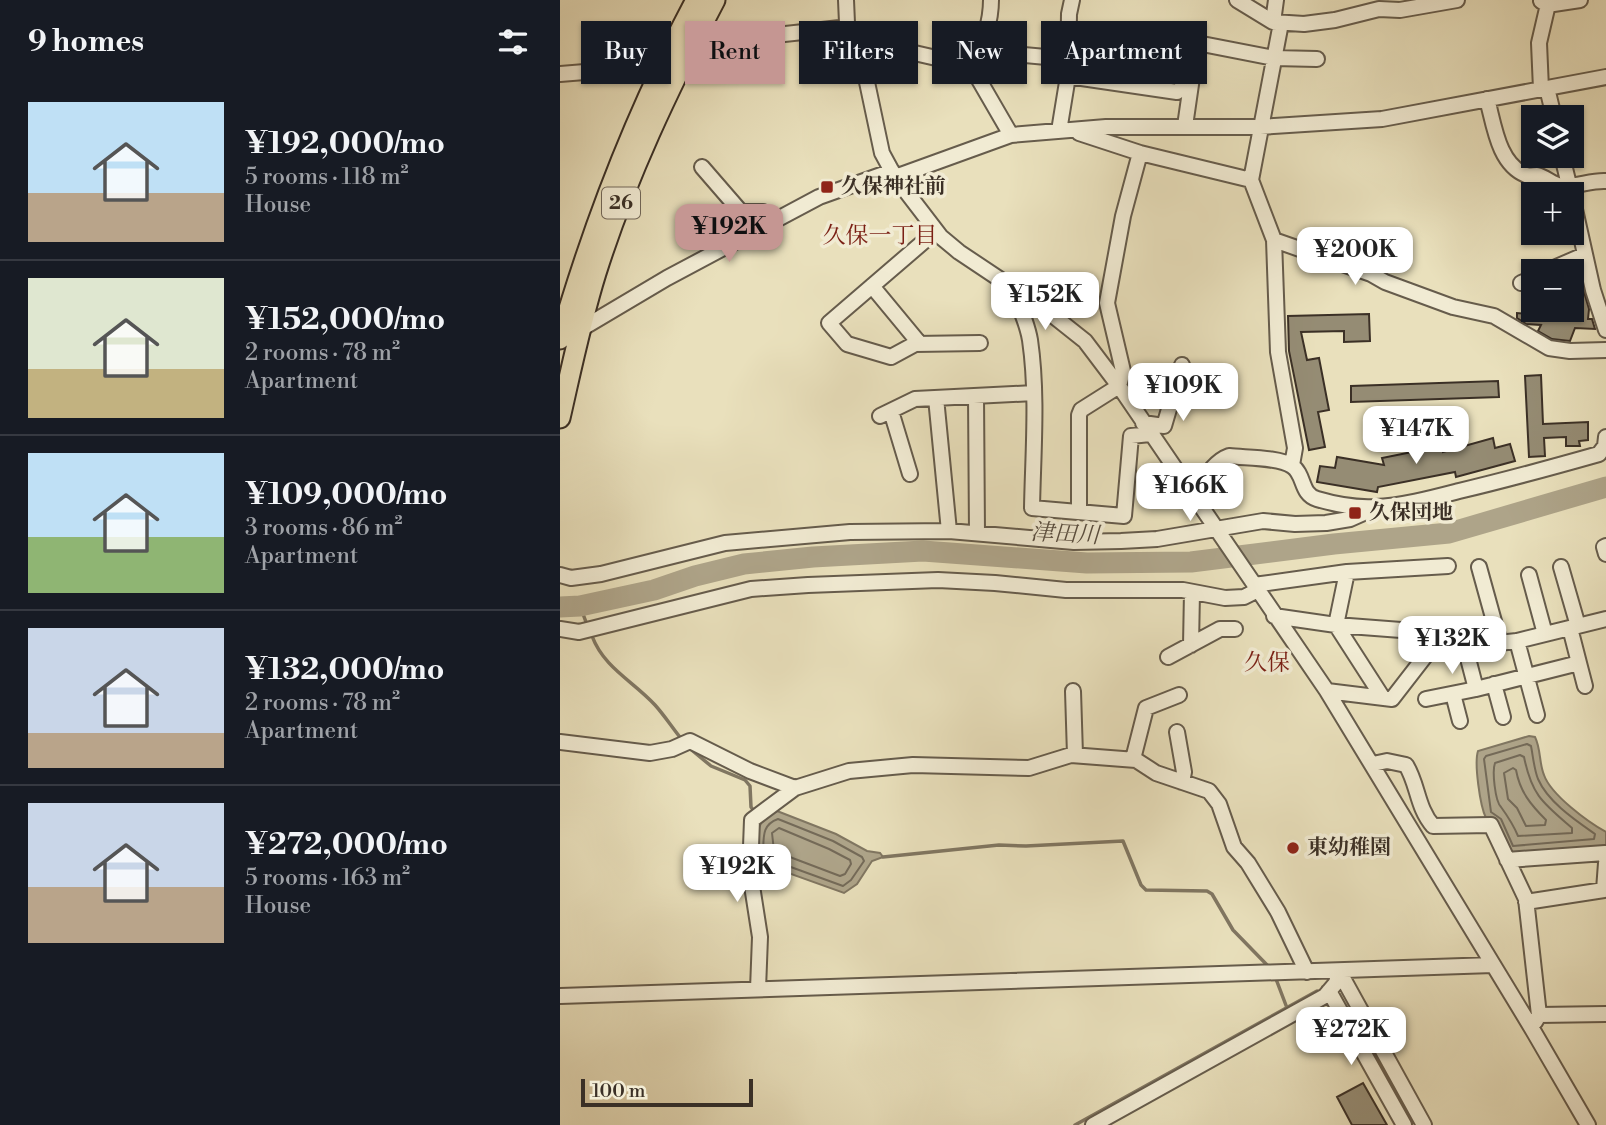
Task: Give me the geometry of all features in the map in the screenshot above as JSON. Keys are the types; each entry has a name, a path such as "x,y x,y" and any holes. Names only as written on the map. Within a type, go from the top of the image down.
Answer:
{"highway":[{"name":"26","path":"560,340 589,244 624,153 661,68 696,0"},
{"name":"26","path":"704,21 715,0"},
{"name":"26","path":"560,418 595,276 625,190 685,59"}],"street":[{"path":"846,0 848,21"},
{"path":"990,21 991,0"},
{"path":"1069,21 1072,0"},
{"path":"1237,0 1277,23 1304,24 1335,20 1379,9 1401,10 1457,0"},
{"path":"1276,0 1274,58 1251,180 1273,240 1278,352 1295,447 1292,465"},
{"path":"1550,105 1544,89 1539,43 1545,2 1580,0"},
{"path":"1207,45 1274,58 1317,59"},
{"path":"560,74 581,72"},
{"path":"560,340 667,278 818,197 1011,135 1106,127 1260,127 1382,119 1606,77"},
{"path":"867,84 882,152 893,174 936,231 959,252 1046,310 1085,341 1119,386 1327,691 1493,965 1535,1021 1588,1125"},
{"path":"981,84 1011,135"},
{"path":"1066,131 1068,84"},
{"path":"1122,84 1177,92 1188,84"},
{"path":"1185,126 1191,84"},
{"path":"1487,99 1505,156 1527,175 1539,176 1553,182"},
{"path":"1066,131 1140,153 1251,180"},
{"path":"1079,512 1079,415 1082,410 1119,386 1123,371 1107,303 1123,216 1140,153"},
{"path":"702,167 741,212 763,212 771,223"},
{"path":"1584,186 1596,180 1606,181"},
{"path":"936,231 829,323 847,344 891,357 915,344 980,342"},
{"path":"1273,240 1371,274 1385,282 1453,307 1494,316 1549,348 1570,351 1606,350"},
{"path":"1582,245 1592,290 1606,330"},
{"path":"1575,259 1584,255"},
{"path":"872,286 920,344"},
{"path":"1012,289 1030,338 1034,393 1032,508 1125,516 1131,436 1164,426 1182,365"},
{"path":"911,474 886,413 915,399 1034,393"},
{"path":"976,396 977,533"},
{"path":"936,398 949,531"},
{"path":"560,575 571,578 601,574 725,543 850,532 949,531 1074,542 1121,541 1157,539 1263,521 1296,524 1350,519 1377,508 1524,476 1599,454 1605,446 1606,437"},
{"path":"1193,496 1214,466 1229,456 1292,465 1306,492 1314,498 1377,508"},
{"path":"1606,546 1606,554"},
{"path":"560,629 579,632 751,589 938,580 1066,590 1160,589 1225,598 1244,597 1256,588 1347,572 1448,566"},
{"path":"1479,567 1500,643"},
{"path":"1561,567 1585,686"},
{"path":"1347,572 1336,625 1384,698"},
{"path":"1529,575 1545,634"},
{"path":"1191,645 1192,592"},
{"path":"1274,616 1336,625 1415,631 1479,645 1517,641 1606,619"},
{"path":"1168,657 1220,629 1235,629"},
{"path":"1327,691 1392,699 1440,637"},
{"path":"1517,641 1537,715"},
{"path":"1464,643 1476,689"},
{"path":"1426,699 1579,663"},
{"path":"1494,684 1503,717"},
{"path":"1073,691 1075,755"},
{"path":"1453,694 1460,722"},
{"path":"1133,760 1146,708 1179,695"},
{"path":"1177,732 1184,772 1182,782"},
{"path":"560,742 650,753 661,752 690,741 750,771 795,788"},
{"path":"758,989 760,937 750,873 755,817 795,788 849,771 913,765 1029,768 1075,755 1133,760 1156,772 1209,791 1219,804 1234,847 1248,863 1278,912 1307,972"},
{"path":"1373,764 1387,761 1406,765 1413,777 1424,816 1433,826 1491,825 1526,902 1535,1021"},
{"path":"1507,860 1605,853 1604,890 1526,902"},
{"path":"560,996 1493,965"},
{"path":"1097,1124 1325,996 1336,983 1339,971"},
{"path":"1339,971 1424,1125"},
{"path":"1329,991 1404,1125"},
{"path":"1535,1021 1606,1014"}],"water":[{"path":"1529,736 1535,737 1542,770 1548,783 1571,807 1606,832 1606,846 1513,854 1491,828 1480,795 1478,751"},
{"path":"777,811 836,834 867,851 880,853 883,857 872,861 857,884 844,893 763,864 756,856 759,829 765,819"}],"building":[{"path":"1584,292 1589,309 1588,319 1592,319 1595,329 1575,328 1570,341 1552,339 1538,331 1541,325 1523,322 1584,322"},
{"path":"1369,314 1370,341 1344,342 1344,331 1301,332 1307,360 1319,358 1329,410 1318,412 1325,447 1309,450 1289,351 1288,316"},
{"path":"1541,375 1543,424 1588,422 1588,440 1579,441 1580,446 1566,446 1566,437 1544,438 1545,456 1529,457 1525,376"},
{"path":"1498,381 1499,397 1351,402 1351,386"},
{"path":"1493,438 1495,448 1510,444 1515,461 1456,477 1455,472 1378,487 1377,492 1317,482 1320,466 1335,468 1337,457 1384,465 1382,458 1442,446 1443,452"},
{"path":"1363,1083 1387,1125 1352,1125 1337,1097"}],"waterway":[{"name":"津田川","path":"560,607 580,606 654,590 744,564 813,557 923,551 1087,563 1191,562 1449,533 1606,487"},
{"path":"580,606 586,622"},
{"path":"592,636 604,657 655,705 683,741"},
{"path":"688,747 711,766 745,780 750,786 751,807 756,814"},
{"path":"883,857 999,845 1123,841 1141,885 1146,890 1207,891 1212,894 1233,930 1269,967"},
{"path":"1276,979 1287,1008"},
{"path":"1075,1125 1317,991"}],"place":[{"name":"久保神社前","path":"827,187"},
{"name":"久保団地","path":"1355,513"},
{"name":"東幼稚園","path":"1293,848"}],"district":[{"name":"久保一丁目","path":"880,236"},
{"name":"久保","path":"1267,663"}]}
